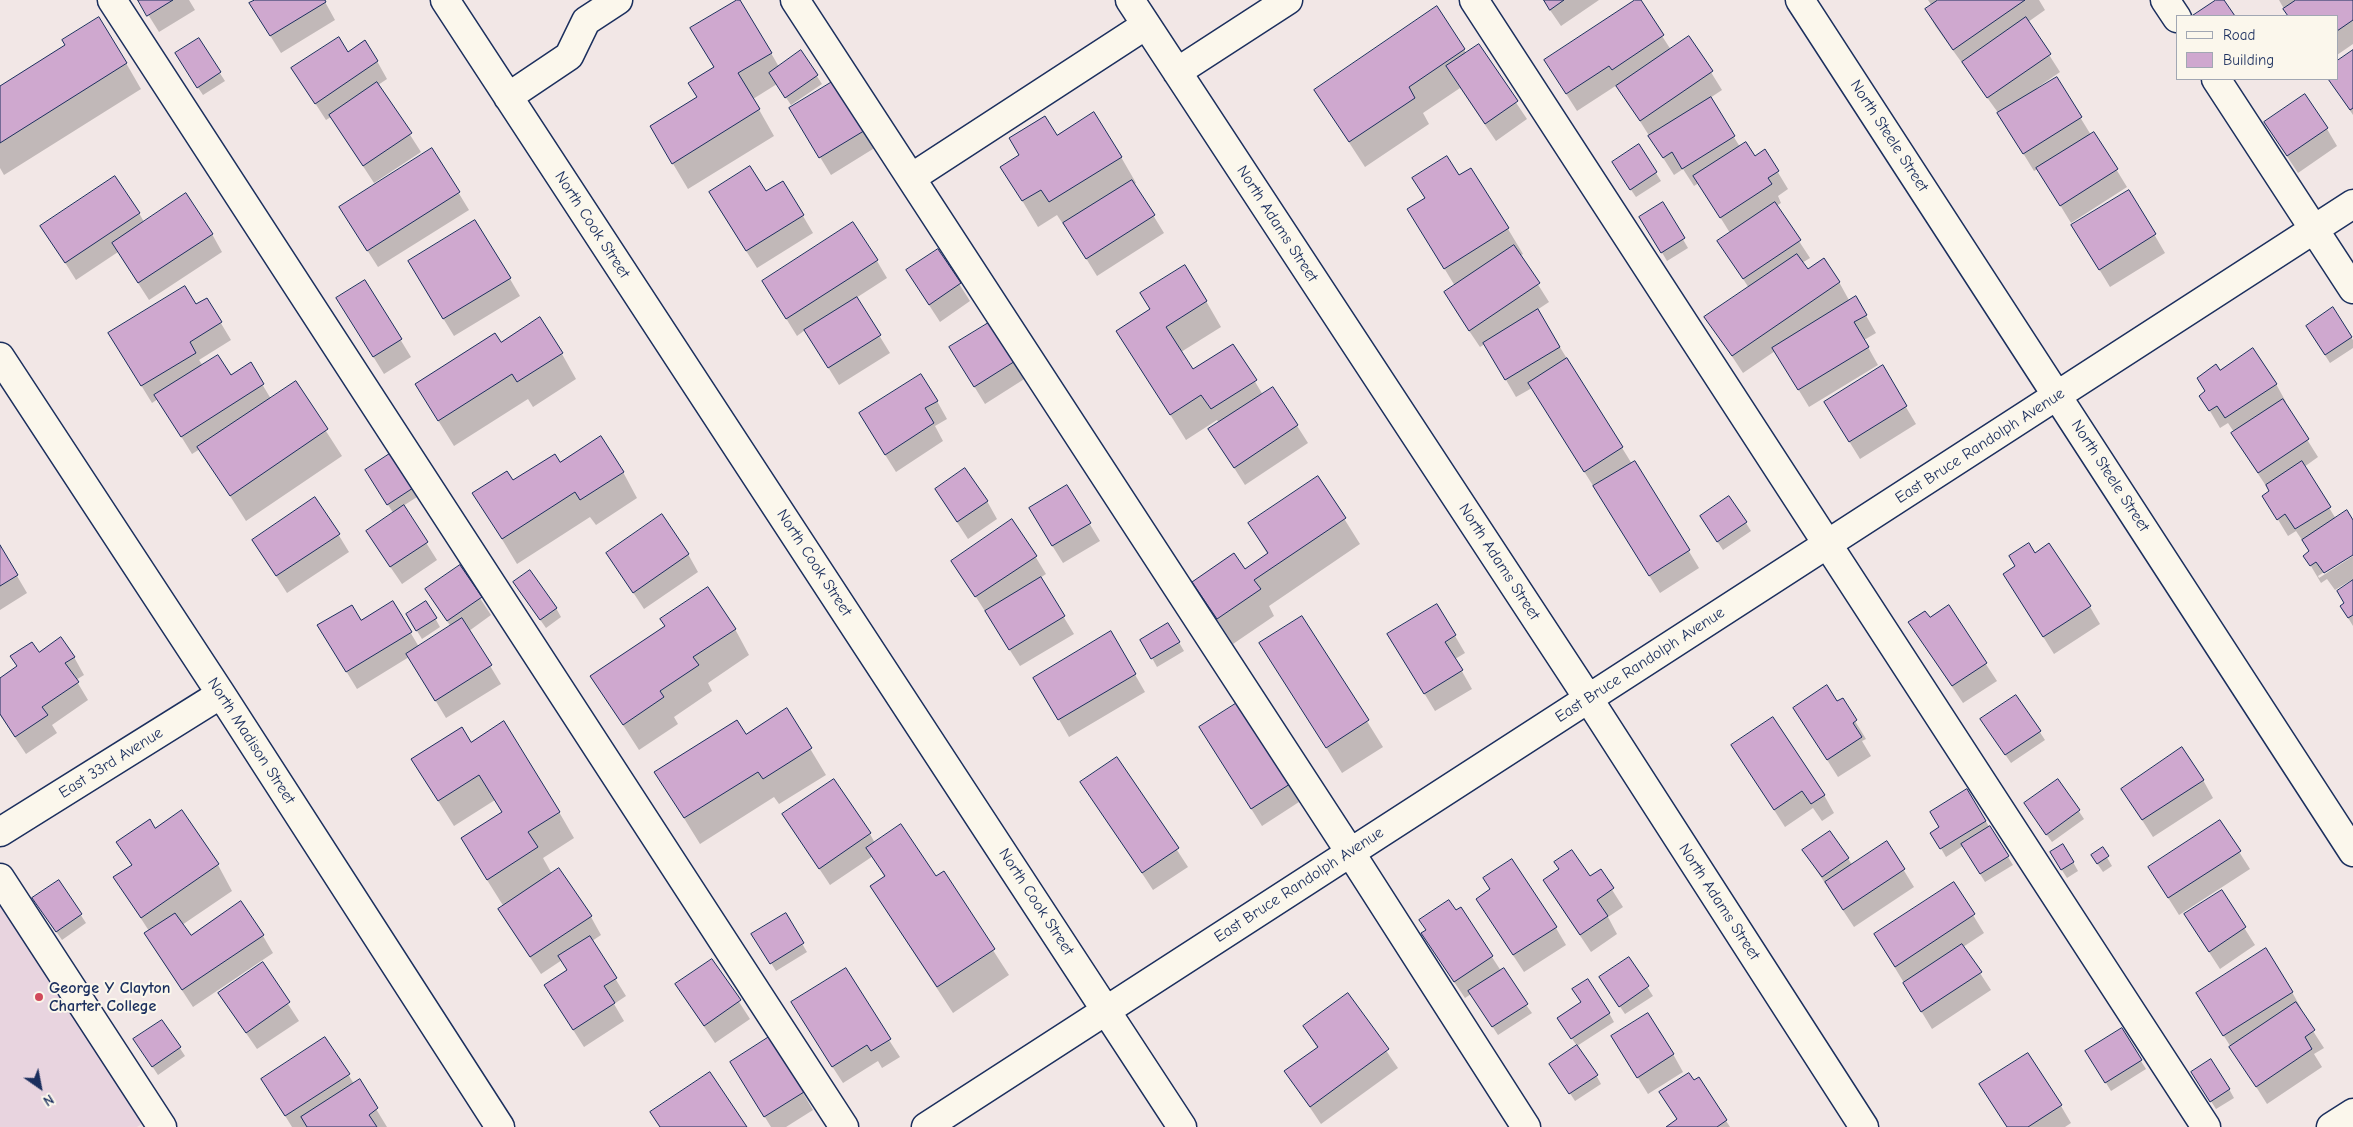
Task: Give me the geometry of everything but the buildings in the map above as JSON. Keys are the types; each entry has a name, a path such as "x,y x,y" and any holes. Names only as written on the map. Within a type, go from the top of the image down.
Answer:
{"street":[{"path":"112,0 844,1127"},
{"name":"North Cook Street","path":"445,0 1182,1127"},
{"path":"508,97 569,56 586,21 618,0"},
{"path":"795,0 1350,852 1526,1127"},
{"name":"North Adams Street","path":"1130,0 1588,698 1864,1127"},
{"path":"1177,72 1288,0"},
{"path":"1474,0 2206,1127"},
{"name":"North Steele Street","path":"1800,0 2353,852"},
{"path":"2165,0 2176,16"},
{"path":"911,178 1146,25"},
{"path":"2217,80 2353,289"},
{"name":"East Bruce Randolph Avenue","path":"926,1127 2353,204"},
{"name":"North Madison Street","path":"0,357 221,694 500,1127"},
{"name":"East 33rd Avenue","path":"0,832 221,694"},
{"path":"0,878 162,1127"},
{"path":"2331,1127 2353,1113"}],"shaded area":[{"name":"George Y Clayton Charter College","path":"0,878 154,1116 137,1127 0,1127"}],"place":[{"name":"George Y Clayton Charter College","path":"39,997"}]}
